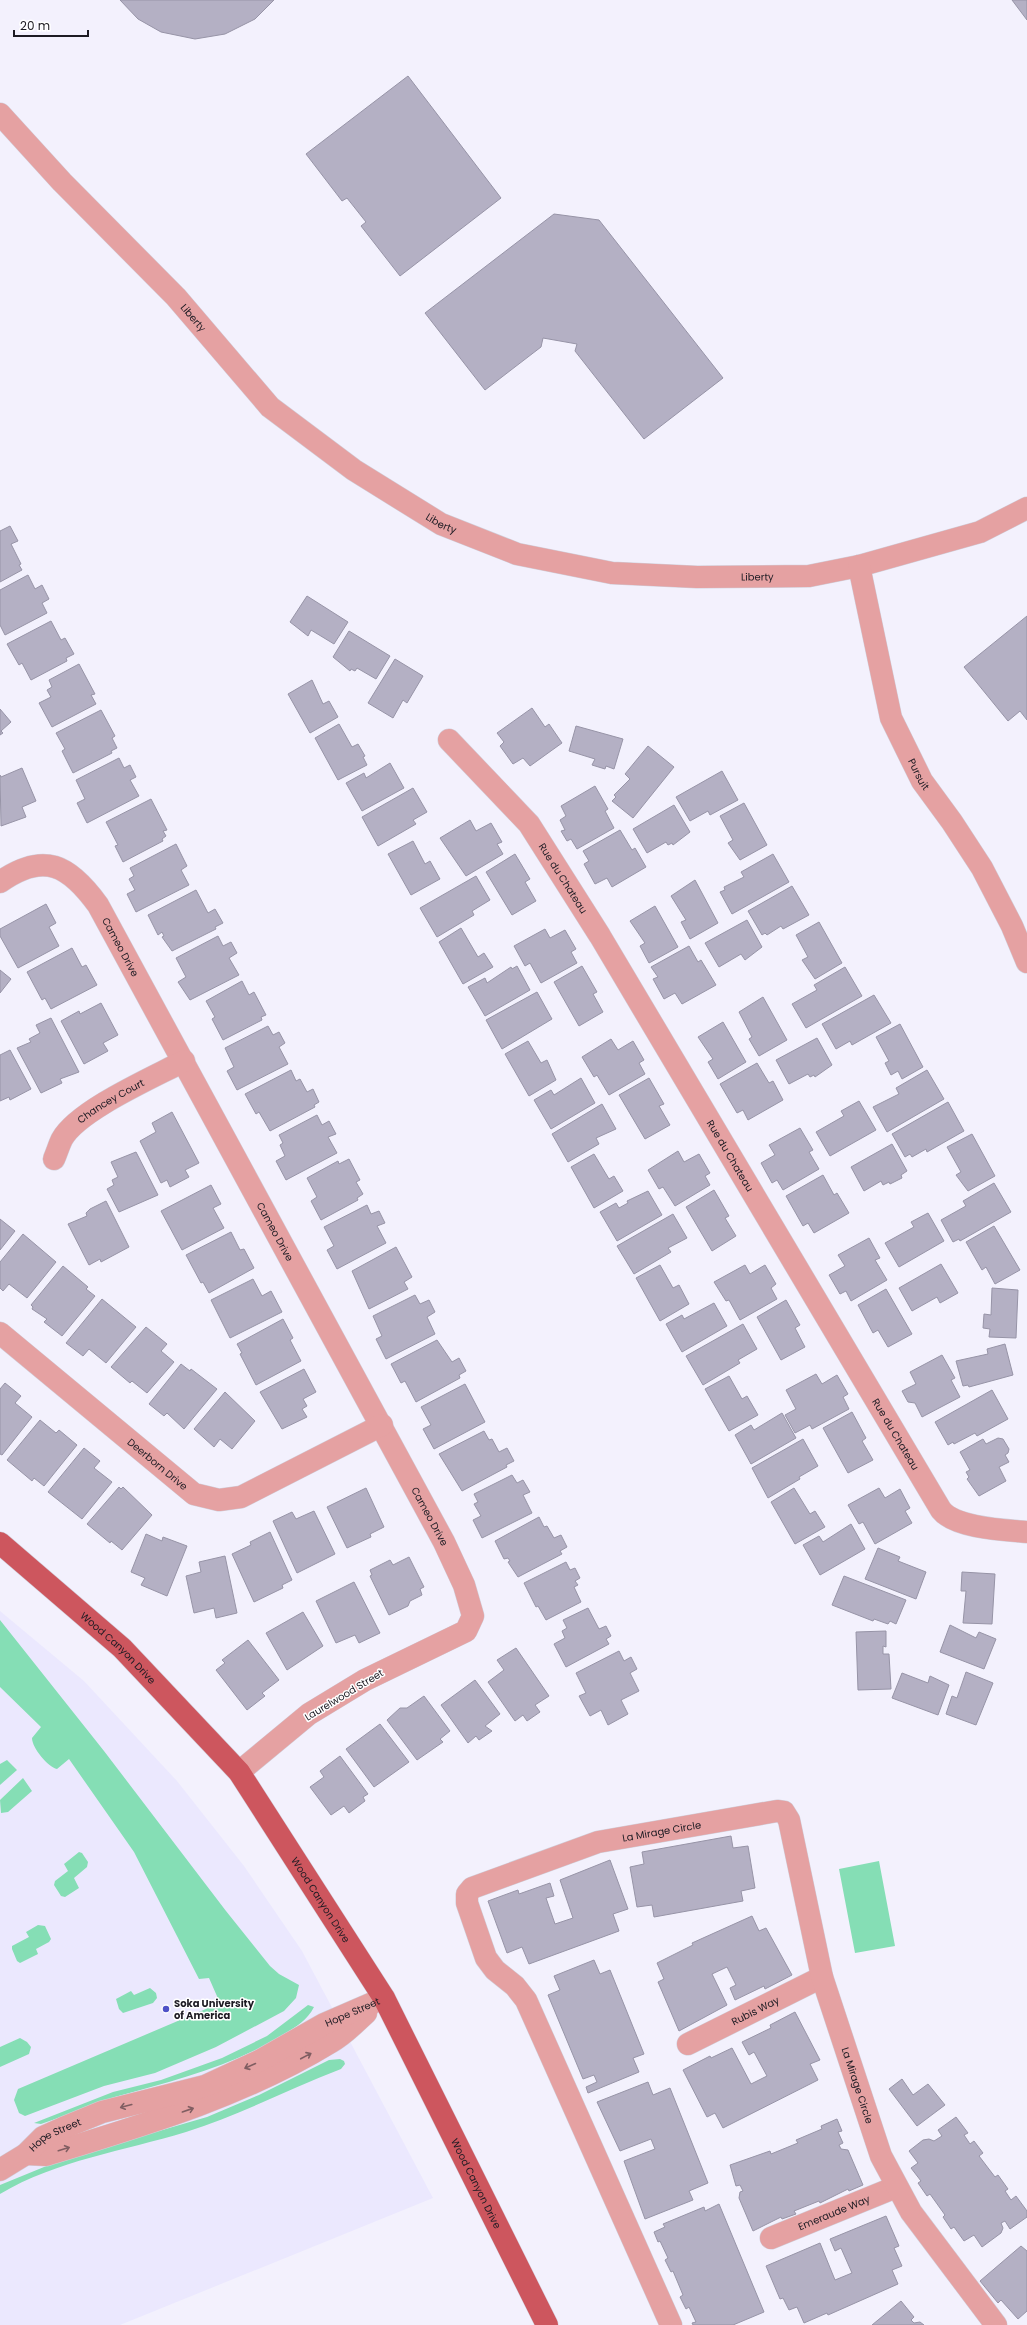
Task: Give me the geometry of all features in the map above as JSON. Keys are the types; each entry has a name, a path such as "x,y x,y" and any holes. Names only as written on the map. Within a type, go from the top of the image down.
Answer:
{"main road":[{"name":"Wood Canyon Drive","path":"0,1543 122,1648 239,1772 384,1998 547,2325"}],"street":[{"name":"Liberty","path":"0,114 62,182 176,297 270,407 354,470 441,524 518,554 612,573 697,576 809,576 859,566 980,532 1027,508"},
{"name":"Pursuit","path":"859,566 891,718 922,781 952,822 982,868 1012,926 1027,962"},
{"name":"Rue du Chateau","path":"449,740 529,824 600,936 946,1517 982,1527 1027,1532"},
{"name":"Cameo Drive","path":"0,882 14,872 34,865 53,865 68,871 84,886 98,905 184,1060 448,1549 464,1585 473,1616"},
{"name":"Chancey Court","path":"54,1159 63,1137 80,1119 106,1102 184,1060"},
{"name":"Deerborn Drive","path":"0,1333 194,1494 219,1500 241,1497 382,1425"},
{"name":"Laurelwood Street","path":"239,1772 309,1714 364,1680 466,1631 473,1616"},
{"name":"La Mirage Circle","path":"671,2325 526,2000 515,1986 495,1970 486,1958 467,1903 467,1894 472,1888 598,1842 777,1811 784,1812 789,1820 822,1977 881,2156 896,2187 911,2212 996,2325"},
{"name":"Rubis Way","path":"688,2044 822,1977"},
{"name":"Hope Street","path":"0,2170 26,2154 46,2155 204,2104 270,2075 332,2042 384,1998"},
{"name":"Emeraude Way","path":"771,2238 896,2187"}],"shaded area":[{"name":"Soka University of America","path":"0,1611 84,1681 177,1781 244,1866 302,1951 433,2198 120,2325 0,2325"}],"green space":[{"path":"0,1620 104,1751 226,1911 270,1966 279,1974 299,1985 296,1998 284,2011 216,2047 155,2073 104,2086 25,2116 19,2113 14,2100 18,2089 220,2003 209,1978 199,1979 134,1852 69,1759 57,1769 49,1765 41,1756 35,1747 32,1738 41,1727 0,1687"},
{"path":"7,1760 17,1770 0,1785 0,1764"},
{"path":"23,1778 32,1791 8,1812 1,1813 0,1800"},
{"path":"79,1852 82,1853 88,1862 87,1867 74,1878 79,1888 65,1897 61,1896 54,1885 55,1881 68,1871 64,1864"},
{"path":"879,1861 895,1946 855,1953 839,1869"},
{"path":"38,1925 45,1926 51,1939 49,1942 36,1949 38,1954 20,1963 17,1961 12,1946 29,1937 26,1932"},
{"path":"150,1988 156,1993 157,1998 153,2003 123,2013 119,2009 116,1999 131,1991 134,1995"},
{"path":"308,2005 314,2007 308,2016 300,2023 283,2035 243,2056 180,2079 106,2100 60,2118 41,2124 34,2123 113,2092 161,2080 222,2058 267,2036"},
{"path":"20,2038 27,2042 31,2047 29,2054 0,2067 0,2047"},
{"path":"340,2059 344,2061 345,2064 341,2069 226,2118 163,2139 68,2164 22,2182 0,2194 0,2185 66,2158 207,2117 259,2095 329,2060"}],"building":[{"path":"120,0 274,0 255,19 225,34 195,39 161,32 138,19"},
{"path":"1012,0 1027,0 1027,20"},
{"path":"408,76 501,198 400,276 361,226 366,222 347,198 342,201 306,154"},
{"path":"554,214 599,220 723,378 644,439 575,351 577,344 543,338 541,347 485,390 425,313"},
{"path":"10,526 18,541 11,544 21,564 19,565 22,570 0,582 0,531"},
{"path":"28,575 35,589 42,585 49,599 42,603 47,613 5,635 0,625 0,590"},
{"path":"307,596 348,622 334,644 311,630 308,636 290,622"},
{"path":"1027,616 1027,720 1020,711 1008,721 964,667"},
{"path":"51,621 61,640 65,638 74,654 66,658 67,661 31,680 22,663 19,665 7,644"},
{"path":"349,631 390,656 376,679 357,668 355,671 351,669 350,671 333,657"},
{"path":"395,659 423,676 407,703 403,700 393,718 368,703"},
{"path":"79,664 95,694 91,695 96,704 52,727 39,703 51,697 47,690 52,687 49,680"},
{"path":"312,680 323,704 329,701 338,717 310,733 288,694"},
{"path":"532,708 545,727 549,724 562,743 530,766 523,758 513,764 500,746 504,742 497,733"},
{"path":"0,709 11,722 1,731 3,733 0,735"},
{"path":"101,710 115,736 112,738 117,748 111,751 112,753 73,773 62,751 65,749 56,733"},
{"path":"339,724 352,747 358,744 365,756 363,757 367,765 338,780 315,738"},
{"path":"576,726 623,739 614,769 606,766 605,769 592,765 595,759 569,751"},
{"path":"648,746 674,767 633,818 612,801 616,797 614,795 630,779 625,774"},
{"path":"119,758 124,768 130,765 136,777 130,780 139,796 87,823 77,803 85,799 76,780"},
{"path":"390,763 404,788 362,811 346,783 364,773 366,778"},
{"path":"22,768 36,801 22,807 26,817 1,826 0,775 1,777"},
{"path":"722,771 738,800 710,815 708,811 690,821 676,797"},
{"path":"595,786 608,809 605,811 614,828 577,849 571,839 567,841 561,831 565,830 560,820 566,816 561,806"},
{"path":"413,788 427,812 413,820 416,824 378,846 362,817"},
{"path":"151,799 167,830 163,831 166,836 162,839 163,841 123,862 115,846 118,845 106,822"},
{"path":"744,803 767,845 740,860 728,843 733,840 720,816"},
{"path":"674,805 690,832 673,845 672,843 668,845 666,842 647,853 633,829"},
{"path":"470,820 476,831 491,823 502,842 497,844 503,854 466,876 440,838"},
{"path":"620,830 632,850 635,848 646,867 612,887 607,878 595,884 584,864 589,861 583,851"},
{"path":"413,841 425,864 430,861 440,879 411,895 388,854"},
{"path":"176,844 187,866 181,870 189,885 136,912 127,894 135,890 129,879 134,876 130,868"},
{"path":"515,854 530,879 525,882 536,901 512,915 486,872"},
{"path":"773,854 789,882 732,914 720,892 725,890 724,887 744,877 741,872"},
{"path":"476,876 490,900 472,911 474,915 437,937 420,908"},
{"path":"695,880 718,923 690,939 681,922 686,920 671,896"},
{"path":"792,886 809,915 783,929 781,926 767,935 765,933 762,935 748,911"},
{"path":"196,890 208,913 215,909 223,923 215,927 216,929 172,951 162,937 164,936 162,932 158,935 148,915"},
{"path":"46,904 56,923 49,927 59,946 18,968 0,936 0,929"},
{"path":"655,906 678,947 649,963 640,946 645,943 630,921"},
{"path":"747,920 762,947 745,960 741,954 719,967 705,943"},
{"path":"819,922 842,963 815,979 802,960 808,957 796,935"},
{"path":"461,928 478,957 484,953 493,967 463,984 439,942"},
{"path":"545,929 550,938 565,930 576,949 571,952 577,963 541,983 530,963 525,966 514,946"},
{"path":"218,936 223,946 231,942 237,953 229,958 239,975 190,1000 178,982 186,977 176,958"},
{"path":"689,946 698,962 701,960 716,985 682,1004 675,993 664,999 653,979 658,977 651,967"},
{"path":"72,948 82,967 86,965 97,985 51,1009 45,998 42,1000 27,972"},
{"path":"517,966 530,990 485,1016 468,987 485,978 487,983 511,967 512,969"},
{"path":"582,966 597,992 593,994 603,1012 579,1026 554,982"},
{"path":"845,967 862,996 806,1028 792,1004 817,990 814,985"},
{"path":"0,970 11,979 0,993"},
{"path":"242,981 249,995 254,992 266,1015 261,1017 262,1020 223,1040 212,1019 215,1017 206,1001"},
{"path":"537,992 552,1019 502,1049 486,1020"},
{"path":"874,995 891,1023 852,1045 850,1041 836,1049 822,1024"},
{"path":"763,997 787,1040 759,1056 749,1039 752,1037 739,1012"},
{"path":"101,1003 118,1035 103,1043 108,1051 84,1064 61,1021 79,1011 80,1014"},
{"path":"51,1018 79,1072 60,1079 62,1083 41,1093 17,1048 31,1042 29,1039 40,1033 36,1025"},
{"path":"723,1022 746,1062 718,1079 708,1062 713,1059 698,1037"},
{"path":"900,1024 923,1067 902,1079 898,1071 891,1075 885,1063 889,1061 876,1037"},
{"path":"268,1026 273,1035 279,1032 285,1043 279,1047 288,1064 237,1090 227,1071 234,1067 225,1048"},
{"path":"817,1038 832,1065 815,1077 814,1075 810,1077 808,1074 789,1084 776,1060"},
{"path":"611,1039 618,1050 633,1041 644,1060 639,1063 645,1074 609,1095 597,1075 594,1077 582,1057"},
{"path":"528,1041 541,1063 547,1060 556,1080 529,1096 505,1054"},
{"path":"10,1050 31,1089 10,1100 9,1097 0,1101 0,1055"},
{"path":"757,1063 769,1083 773,1081 783,1100 748,1120 743,1110 737,1113 720,1084"},
{"path":"291,1070 296,1081 300,1079 307,1092 313,1089 319,1102 314,1105 315,1107 270,1131 259,1112 256,1114 245,1094"},
{"path":"927,1070 944,1099 887,1132 873,1107 899,1094 896,1088"},
{"path":"581,1078 595,1103 551,1129 534,1100 551,1090 554,1095"},
{"path":"649,1078 664,1104 659,1106 670,1125 645,1139 619,1095"},
{"path":"859,1101 876,1130 830,1156 816,1132 844,1116 841,1111"},
{"path":"948,1102 964,1131 927,1152 926,1149 912,1157 910,1154 905,1157 892,1134"},
{"path":"602,1104 616,1129 596,1138 599,1144 568,1162 552,1134"},
{"path":"172,1112 199,1163 185,1170 189,1177 170,1187 167,1180 161,1183 140,1141 156,1132 152,1123"},
{"path":"317,1115 322,1125 329,1121 336,1134 328,1137 337,1153 286,1180 276,1161 285,1156 280,1145 283,1143 279,1135"},
{"path":"800,1128 813,1150 809,1152 819,1169 783,1190 777,1180 772,1183 761,1163 775,1155 769,1145"},
{"path":"972,1134 995,1176 968,1191 956,1175 961,1172 947,1147"},
{"path":"892,1144 907,1171 901,1175 902,1178 890,1184 889,1182 883,1185 881,1181 864,1191 851,1167"},
{"path":"678,1151 684,1162 699,1154 710,1173 705,1176 710,1185 675,1206 663,1187 659,1189 648,1170"},
{"path":"136,1152 158,1195 119,1212 107,1189 114,1185 112,1180 118,1177 111,1162"},
{"path":"594,1154 609,1179 614,1176 623,1191 594,1208 571,1167"},
{"path":"349,1159 360,1180 356,1182 363,1194 357,1198 358,1200 321,1220 311,1201 317,1197 307,1178 338,1161 339,1164"},
{"path":"823,1175 834,1195 837,1193 849,1213 814,1233 808,1223 803,1226 786,1196"},
{"path":"994,1183 1011,1212 960,1241 959,1239 953,1242 941,1220 966,1206 963,1201"},
{"path":"211,1185 221,1204 213,1208 224,1228 182,1250 161,1211"},
{"path":"714,1190 729,1216 725,1218 736,1236 712,1251 686,1207"},
{"path":"648,1191 662,1215 617,1241 600,1212 616,1203 619,1208 628,1203 627,1201"},
{"path":"106,1201 129,1247 101,1262 100,1259 89,1265 68,1224 87,1216 86,1213 90,1209"},
{"path":"367,1205 371,1214 379,1211 385,1223 377,1226 386,1243 337,1269 327,1250 334,1246 324,1227"},
{"path":"928,1213 944,1241 899,1267 885,1243 914,1227 911,1222"},
{"path":"673,1214 687,1238 668,1248 671,1252 634,1274 617,1246"},
{"path":"0,1219 15,1231 0,1250"},
{"path":"994,1226 1020,1270 995,1284 986,1267 982,1270 966,1242"},
{"path":"231,1232 240,1250 244,1249 254,1268 209,1293 203,1282 201,1283 186,1255"},
{"path":"23,1234 56,1262 27,1298 9,1284 3,1291 0,1288 0,1262"},
{"path":"869,1238 880,1258 875,1260 887,1280 851,1301 846,1291 840,1294 829,1275 845,1266 838,1255"},
{"path":"396,1247 412,1277 404,1282 408,1289 369,1309 352,1271"},
{"path":"941,1264 958,1293 940,1303 937,1297 912,1311 899,1288"},
{"path":"660,1265 673,1288 679,1285 689,1304 660,1321 636,1278"},
{"path":"745,1265 750,1274 765,1265 776,1284 771,1288 777,1299 740,1320 729,1300 726,1301 714,1282"},
{"path":"63,1266 88,1287 86,1289 95,1296 62,1336 44,1322 47,1319 32,1309 33,1307 31,1305"},
{"path":"253,1279 262,1296 271,1291 282,1312 230,1338 211,1300"},
{"path":"992,1288 1018,1290 1016,1338 989,1337 990,1329 983,1328 984,1314 991,1315"},
{"path":"886,1289 912,1334 888,1347 878,1330 873,1333 858,1305"},
{"path":"415,1295 420,1304 429,1300 435,1312 427,1317 435,1334 386,1359 376,1339 382,1336 373,1316"},
{"path":"102,1299 136,1327 106,1363 89,1349 83,1356 66,1343"},
{"path":"786,1300 800,1325 795,1328 805,1347 781,1360 757,1317"},
{"path":"714,1303 727,1326 682,1352 666,1324 682,1315 684,1319"},
{"path":"283,1319 293,1338 290,1340 301,1361 256,1385 240,1354 242,1353 237,1344"},
{"path":"743,1324 757,1349 738,1360 740,1363 703,1385 686,1356"},
{"path":"146,1327 167,1344 161,1351 174,1362 147,1393 132,1381 130,1383 111,1367"},
{"path":"437,1340 452,1362 459,1358 466,1371 459,1375 460,1378 416,1402 405,1381 401,1383 391,1364"},
{"path":"1005,1344 1013,1375 969,1387 968,1385 963,1386 956,1361 988,1354 987,1349"},
{"path":"942,1355 955,1378 951,1380 960,1397 922,1417 915,1403 908,1402 902,1391 916,1384 910,1372"},
{"path":"181,1364 190,1371 191,1369 217,1389 184,1429 167,1413 164,1416 149,1404"},
{"path":"304,1369 316,1392 303,1399 307,1406 302,1409 307,1417 282,1429 260,1392"},
{"path":"816,1374 822,1384 837,1375 848,1394 843,1397 849,1409 812,1429 810,1425 795,1433 785,1415 796,1409 786,1390"},
{"path":"729,1376 742,1399 747,1396 758,1415 729,1431 705,1389"},
{"path":"5,1383 21,1396 15,1403 32,1417 2,1455 0,1454 0,1389"},
{"path":"465,1384 485,1422 434,1449 423,1429 431,1425 421,1407"},
{"path":"992,1390 1008,1419 977,1436 975,1433 954,1444 953,1442 948,1445 935,1422"},
{"path":"225,1392 255,1421 232,1449 220,1439 214,1447 194,1429"},
{"path":"852,1412 866,1438 862,1441 873,1460 848,1473 823,1428"},
{"path":"782,1413 796,1438 751,1464 735,1435 751,1425 754,1430"},
{"path":"40,1420 56,1433 59,1430 77,1445 44,1486 34,1478 32,1481 7,1460"},
{"path":"484,1431 489,1440 492,1439 499,1452 507,1448 514,1461 506,1465 507,1467 462,1491 439,1454"},
{"path":"998,1438 1003,1439 1009,1449 1008,1453 1005,1455 1009,1462 999,1467 1006,1481 979,1496 967,1479 969,1477 966,1472 970,1470 960,1452 983,1439 986,1444"},
{"path":"803,1439 818,1466 799,1477 800,1479 768,1498 752,1468"},
{"path":"84,1448 100,1461 94,1468 112,1482 82,1519 48,1492"},
{"path":"512,1475 517,1483 523,1480 530,1492 523,1495 532,1513 482,1538 473,1520 481,1516 474,1504 478,1502 474,1494"},
{"path":"119,1487 121,1489 123,1487 152,1515 122,1550 111,1541 110,1543 87,1524"},
{"path":"366,1488 384,1527 370,1534 371,1537 347,1548 327,1507"},
{"path":"794,1488 810,1514 815,1511 825,1527 795,1544 771,1502"},
{"path":"879,1488 885,1498 900,1489 910,1508 905,1511 912,1523 875,1544 863,1522 859,1524 848,1505"},
{"path":"314,1511 335,1554 297,1573 273,1521 292,1512 296,1519"},
{"path":"539,1517 544,1527 547,1526 554,1538 561,1535 567,1547 560,1551 562,1554 518,1577 508,1562 510,1561 508,1558 504,1559 495,1541"},
{"path":"851,1524 865,1549 820,1575 803,1545 819,1536 823,1542"},
{"path":"270,1532 292,1580 282,1585 283,1588 254,1602 232,1554 251,1545 250,1542"},
{"path":"146,1534 162,1541 163,1537 187,1546 167,1596 141,1585 145,1578 131,1572"},
{"path":"878,1548 900,1557 898,1561 926,1572 916,1599 865,1579"},
{"path":"225,1556 237,1613 216,1618 214,1608 194,1613 186,1576 201,1572 199,1562"},
{"path":"409,1557 424,1587 420,1589 422,1595 410,1601 408,1606 389,1615 370,1576 372,1575 370,1570 390,1560 393,1565"},
{"path":"566,1562 570,1570 575,1568 580,1578 575,1581 578,1585 574,1587 581,1602 546,1620 538,1606 536,1607 524,1583"},
{"path":"962,1572 995,1574 992,1624 963,1623 966,1591 961,1591"},
{"path":"844,1576 906,1600 896,1624 890,1621 888,1624 874,1619 873,1621 832,1605"},
{"path":"354,1582 380,1633 359,1643 355,1635 336,1643 316,1601"},
{"path":"588,1608 599,1629 606,1626 611,1636 606,1639 609,1644 566,1667 554,1644 565,1638 562,1631 567,1628 563,1620"},
{"path":"303,1612 323,1646 287,1670 266,1633"},
{"path":"950,1625 976,1638 979,1632 996,1639 984,1669 940,1652"},
{"path":"886,1631 886,1647 883,1646 883,1654 889,1654 891,1689 858,1690 856,1632"},
{"path":"248,1640 279,1680 262,1693 265,1696 247,1710 216,1670 225,1663 222,1660"},
{"path":"516,1648 549,1696 535,1705 540,1712 527,1721 523,1715 515,1721 488,1682 504,1670 497,1660"},
{"path":"619,1651 624,1661 631,1657 637,1669 630,1673 639,1691 621,1700 628,1714 608,1725 601,1710 590,1716 579,1696 586,1693 576,1673"},
{"path":"966,1672 993,1683 976,1725 946,1714 952,1696 957,1698"},
{"path":"902,1673 928,1683 930,1676 949,1685 938,1715 892,1698"},
{"path":"475,1680 500,1714 485,1726 492,1731 479,1740 476,1736 468,1743 441,1705"},
{"path":"424,1696 450,1731 440,1739 443,1742 417,1760 387,1720 400,1708 407,1708"},
{"path":"380,1724 409,1762 374,1787 346,1749"},
{"path":"340,1756 368,1794 363,1797 365,1801 349,1813 344,1806 331,1815 310,1787 324,1777 320,1771"},
{"path":"731,1836 733,1848 748,1846 755,1888 741,1891 743,1901 654,1917 652,1905 637,1907 630,1867 644,1864 642,1852"},
{"path":"610,1860 628,1909 613,1914 619,1931 529,1964 522,1947 507,1953 488,1901 518,1890 519,1894 550,1883 554,1896 546,1898 555,1924 573,1918 560,1880"},
{"path":"752,1916 759,1931 766,1928 792,1975 765,1989 764,1986 735,2000 730,1988 736,1985 727,1967 712,1974 727,2005 679,2031 658,1982 664,1979 657,1963 693,1945 692,1943"},
{"path":"594,1960 600,1974 610,1970 644,2054 633,2058 639,2072 588,2093 586,2087 597,2082 594,2075 583,2079 548,1995 560,1990 554,1976"},
{"path":"795,2012 820,2060 810,2064 818,2080 723,2128 715,2113 707,2117 683,2070 710,2056 711,2058 732,2048 751,2084 767,2076 754,2052 749,2055 742,2042 771,2028 770,2025"},
{"path":"902,2079 913,2095 928,2084 945,2105 917,2126 889,2089"},
{"path":"648,2082 653,2095 670,2088 708,2183 689,2191 693,2200 645,2219 624,2161 655,2149 651,2139 620,2151 597,2102"},
{"path":"956,2117 968,2133 964,2135 970,2144 974,2141 983,2153 979,2156 995,2177 998,2175 1008,2189 1005,2191 1011,2200 1016,2196 1027,2211 1027,2217 1010,2229 1005,2221 1001,2223 1003,2228 1001,2233 982,2247 974,2235 964,2241 954,2227 951,2229 943,2217 945,2215 930,2194 927,2196 918,2183 921,2181 911,2168 918,2163 909,2151 923,2140 929,2139 934,2141 942,2136 938,2130"},
{"path":"837,2119 842,2131 838,2132 843,2143 839,2145 841,2149 848,2150 863,2185 849,2191 848,2189 820,2203 819,2201 794,2211 796,2214 782,2219 781,2217 753,2231 739,2198 740,2192 743,2191 740,2185 736,2186 730,2165 770,2151 771,2154 798,2143 796,2140 822,2129 821,2126"},
{"path":"719,2204 764,2312 733,2325 693,2325 692,2323 696,2322 689,2307 686,2309 680,2297 683,2295 673,2271 671,2272 665,2260 668,2258 660,2241 658,2242 654,2232 665,2227 663,2224 704,2207 705,2211"},
{"path":"886,2216 899,2246 894,2248 902,2266 892,2270 898,2284 828,2315 827,2313 804,2323 797,2307 789,2310 783,2298 780,2299 766,2266 820,2243 835,2280 852,2273 841,2248 835,2251 830,2239"},
{"path":"1021,2246 1027,2251 1027,2311 1018,2319 1001,2300 998,2303 980,2281"},
{"path":"901,2301 914,2317 911,2320 914,2323 920,2322 924,2325 872,2325"}],"place":[{"name":"Soka University of America","path":"166,2009"}]}
